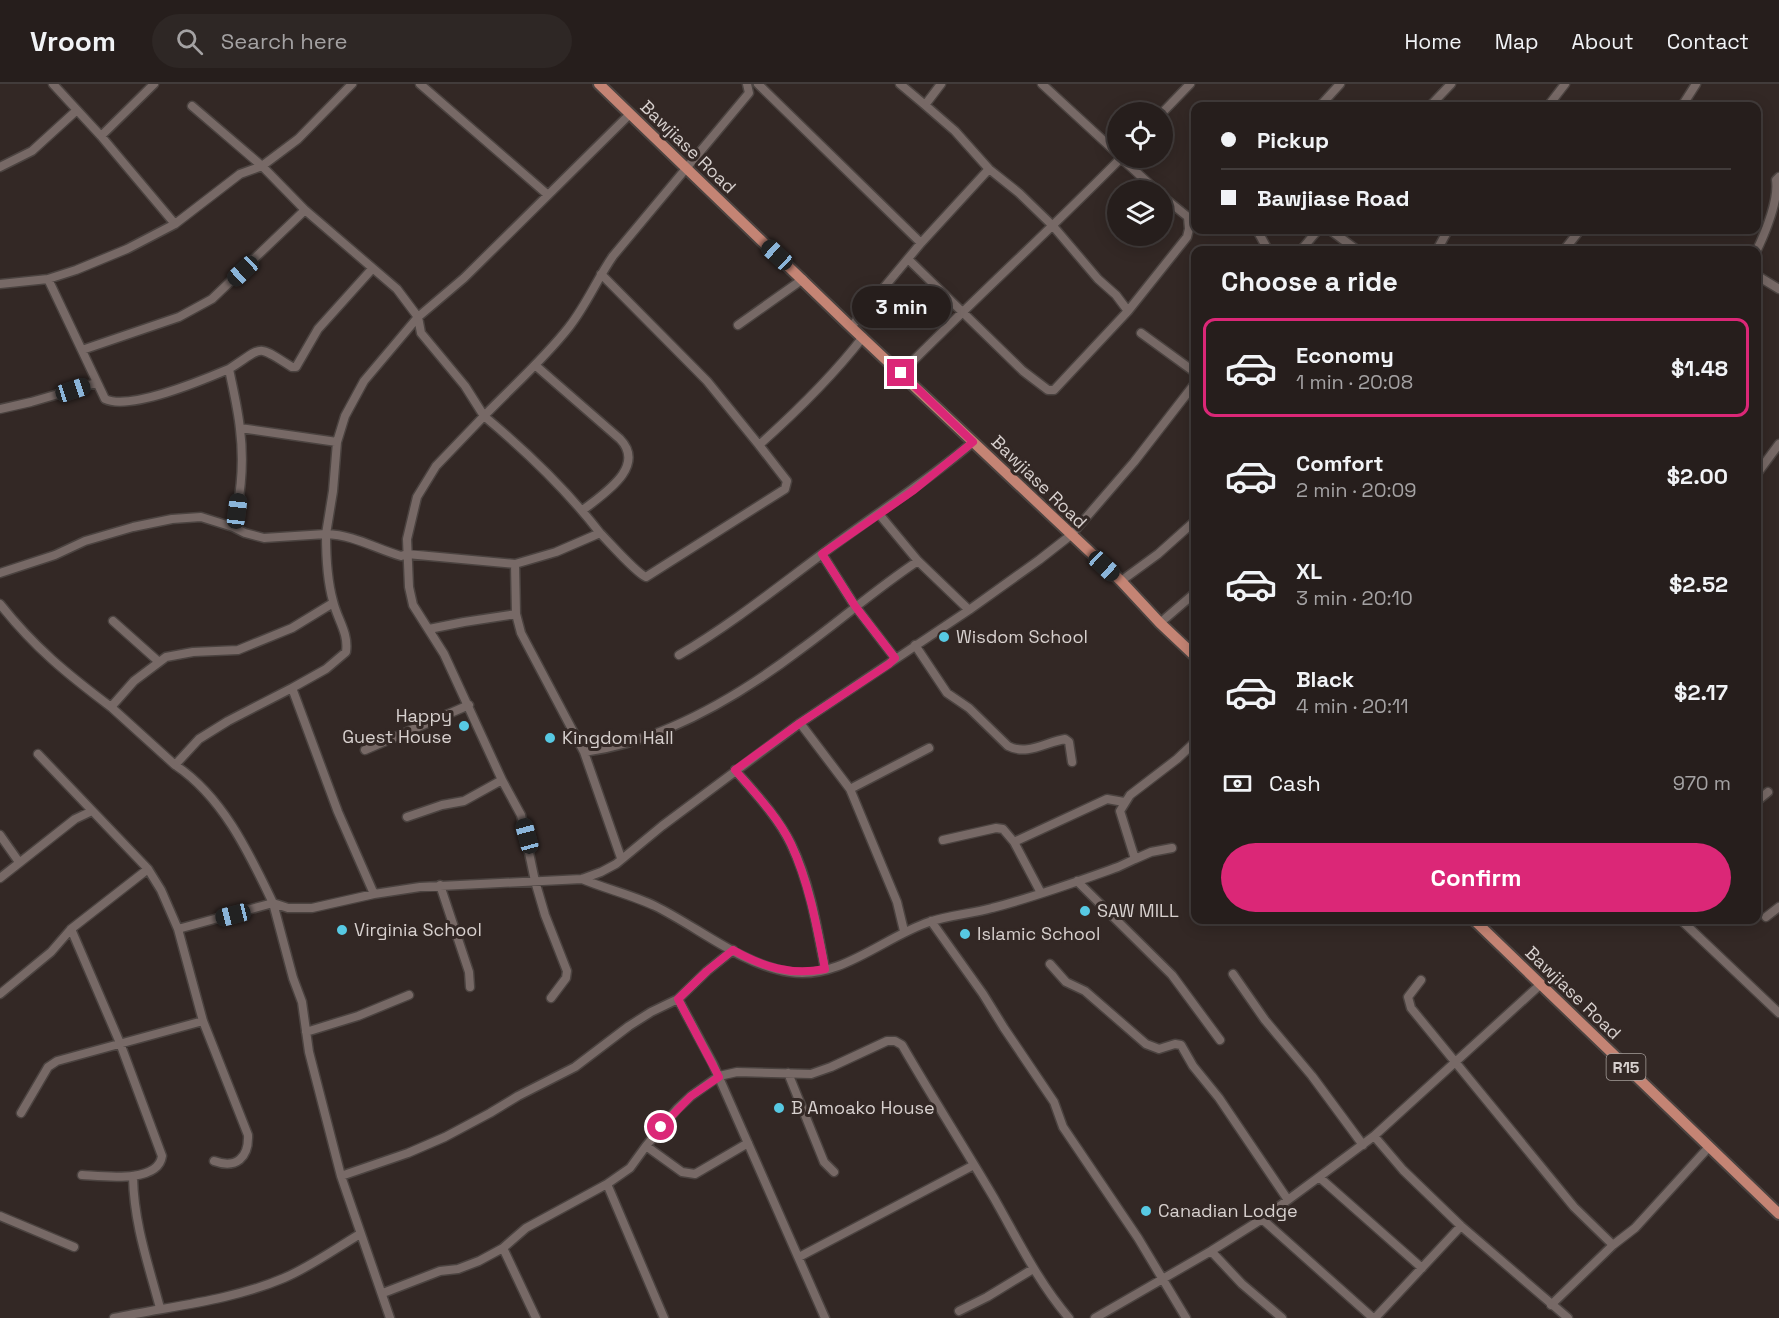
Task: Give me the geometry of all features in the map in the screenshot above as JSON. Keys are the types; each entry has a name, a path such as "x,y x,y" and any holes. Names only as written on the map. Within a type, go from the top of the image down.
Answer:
{"main road":[{"name":"Bawjiase Road","path":"599,84 851,327 1121,581 1191,652"},
{"name":"Bawjiase Road","path":"1478,924 1779,1214"}],"street":[{"path":"53,84 101,136 175,224"},
{"path":"101,136 154,84"},
{"path":"0,284 48,279 127,249 175,224 240,174 262,166 298,139 352,84"},
{"path":"420,84 548,195"},
{"path":"551,998 566,978 567,970 545,915 521,815 502,780 444,654 413,605 409,587 407,539 417,497 436,466 568,329 588,302 601,274 748,93 747,84"},
{"path":"758,84 921,243"},
{"path":"900,84 955,131 989,169 1019,192 1053,226 1128,311"},
{"path":"924,105 941,84"},
{"path":"1042,84 1107,144"},
{"path":"1173,102 1190,84"},
{"path":"1324,102 1340,84"},
{"path":"1434,102 1451,84"},
{"path":"1551,102 1565,84"},
{"path":"1685,102 1696,84"},
{"path":"192,105 262,166 305,210 397,289 418,317 421,333 465,386 483,416 524,449 636,571 646,576 785,489 787,481 707,381 601,274"},
{"path":"0,167 32,151 77,110"},
{"path":"175,765 199,739 326,669 346,652 346,634 333,603 326,552 337,442 345,416 362,385 418,317 464,278 630,114"},
{"path":"901,373 1111,168"},
{"path":"1132,168 1145,180"},
{"path":"851,327 921,243 989,169"},
{"path":"1759,246 1766,231 1777,189 1776,180 1779,177"},
{"path":"908,259 1023,371 1048,390 1054,390 1128,311 1187,237 1188,218 1173,205"},
{"path":"82,350 179,317 212,299 305,210"},
{"path":"1304,246 1315,234"},
{"path":"1335,234 1351,246"},
{"path":"1567,246 1577,234"},
{"path":"48,279 96,382 105,399 113,403 169,392 229,369 258,350 265,350 292,368 296,367 318,329 372,269"},
{"path":"1761,278 1779,289"},
{"path":"738,325 803,279"},
{"path":"1141,333 1191,369"},
{"path":"759,445 794,413 843,362 863,337"},
{"path":"535,365 620,439 626,445 629,454 630,462 617,482 582,510"},
{"path":"229,369 242,453 239,495 233,527"},
{"path":"0,409 96,382"},
{"path":"178,929 273,903 288,908 312,908 374,894 440,885 582,879 601,872 800,723 969,610 1071,535 1134,462 1191,388"},
{"path":"240,429 337,442"},
{"path":"680,655 731,622 822,554 914,490 973,442"},
{"path":"1761,468 1779,444"},
{"path":"879,514 918,561 969,610"},
{"path":"0,573 55,555 85,541 133,527 172,519 201,517 264,538 343,534 400,556 407,554 515,564 556,552 600,533"},
{"path":"1121,581 1158,554 1191,524"},
{"path":"822,554 855,606 895,658"},
{"path":"584,752 607,750 648,737 693,717 800,651 855,606 918,561"},
{"path":"515,564 516,614 521,633 584,752 621,858"},
{"path":"1160,623 1191,596"},
{"path":"111,707 134,681 166,657 193,652 238,650 292,628 333,603"},
{"path":"1,605 65,673 111,707 175,765 186,772 232,825 250,856 273,903 293,978 302,1002 319,1097 341,1176 390,1318"},
{"path":"429,629 516,614"},
{"path":"113,621 159,662"},
{"path":"915,645 947,693 969,708 1008,746 1015,750 1027,750 1065,739 1069,741 1071,762"},
{"path":"292,688 338,812 374,894"},
{"path":"365,750 469,705"},
{"path":"800,723 850,789 897,902 904,931"},
{"path":"1135,859 1120,812 1124,802 1191,746"},
{"path":"850,789 929,748"},
{"path":"38,754 148,869 161,890 178,929 203,1021 248,1135 248,1147 241,1159 227,1163 214,1161"},
{"path":"735,770 760,799 790,844 811,902 825,969"},
{"path":"407,817 442,805 465,801 502,780"},
{"path":"1761,798 1768,792"},
{"path":"1014,842 1107,799 1124,802"},
{"path":"0,878 75,819 92,811"},
{"path":"943,840 996,828 1002,829 1014,842 1041,893"},
{"path":"0,835 19,862"},
{"path":"582,879 653,905 749,959 797,973 825,969 849,961 904,931 931,921 989,909 1077,881 1151,852 1172,848"},
{"path":"0,994 51,952 72,929 148,869"},
{"path":"1077,881 1172,975 1220,1040"},
{"path":"440,885 469,972 470,987"},
{"path":"1766,917 1779,907"},
{"path":"931,921 983,993 1054,1102 1063,1127 1164,1280 1186,1318"},
{"path":"1684,924 1779,1013"},
{"path":"72,929 120,1043 162,1156 161,1163 157,1167 133,1177 82,1175"},
{"path":"341,1176 408,1154 461,1129 518,1095 575,1067 629,1026 678,999 733,950"},
{"path":"1050,964 1066,982 1085,991 1146,1044 1159,1049 1176,1044 1181,1045 1193,1066 1219,1098 1288,1200"},
{"path":"1233,974 1265,1020 1312,1076 1363,1144"},
{"path":"1421,980 1408,998 1409,1002 1454,1062 1574,1207 1613,1245"},
{"path":"1095,1318 1211,1251 1262,1219 1319,1178 1374,1136 1541,984"},
{"path":"306,1032 358,1016 409,995"},
{"path":"678,999 719,1077 825,1318"},
{"path":"21,1113 48,1067 57,1061 203,1021"},
{"path":"383,1293 440,1271 458,1269 479,1261 503,1248 526,1228 607,1184 630,1168 646,1146 691,1096 719,1077 737,1072 811,1074 887,1041 895,1041 902,1045 1033,1269 1069,1318"},
{"path":"788,1073 824,1162 834,1172"},
{"path":"1374,1136 1403,1170 1461,1226 1568,1318"},
{"path":"646,1146 682,1172 695,1174 748,1143"},
{"path":"1551,1305 1613,1245 1635,1228 1708,1148"},
{"path":"799,1257 974,1165"},
{"path":"133,1177 133,1205 137,1227 160,1308"},
{"path":"1319,1178 1422,1268"},
{"path":"607,1184 664,1318"},
{"path":"0,1216 74,1247"},
{"path":"1262,1219 1374,1318 1461,1226"},
{"path":"114,1318 254,1289 286,1277 360,1234"},
{"path":"503,1248 534,1317"},
{"path":"1211,1251 1242,1284 1282,1318"},
{"path":"959,1311 1033,1269"}],"place":[{"name":"Wisdom School","path":"944,637"},
{"name":"Happy Guest House","path":"464,726"},
{"name":"Kingdom Hall","path":"550,738"},
{"name":"SAW MILL","path":"1085,911"},
{"name":"Virginia School","path":"342,930"},
{"name":"Islamic School","path":"965,934"},
{"name":"B Amoako House","path":"779,1108"},
{"name":"Canadian Lodge","path":"1146,1211"}],"route":[{"path":"661,1127 691,1096 719,1077 678,999 699,978 733,950 749,959 784,971 797,973 825,969 811,902 790,844 760,799 735,770 895,658 855,606 822,554 914,490 973,442 901,373"}]}
